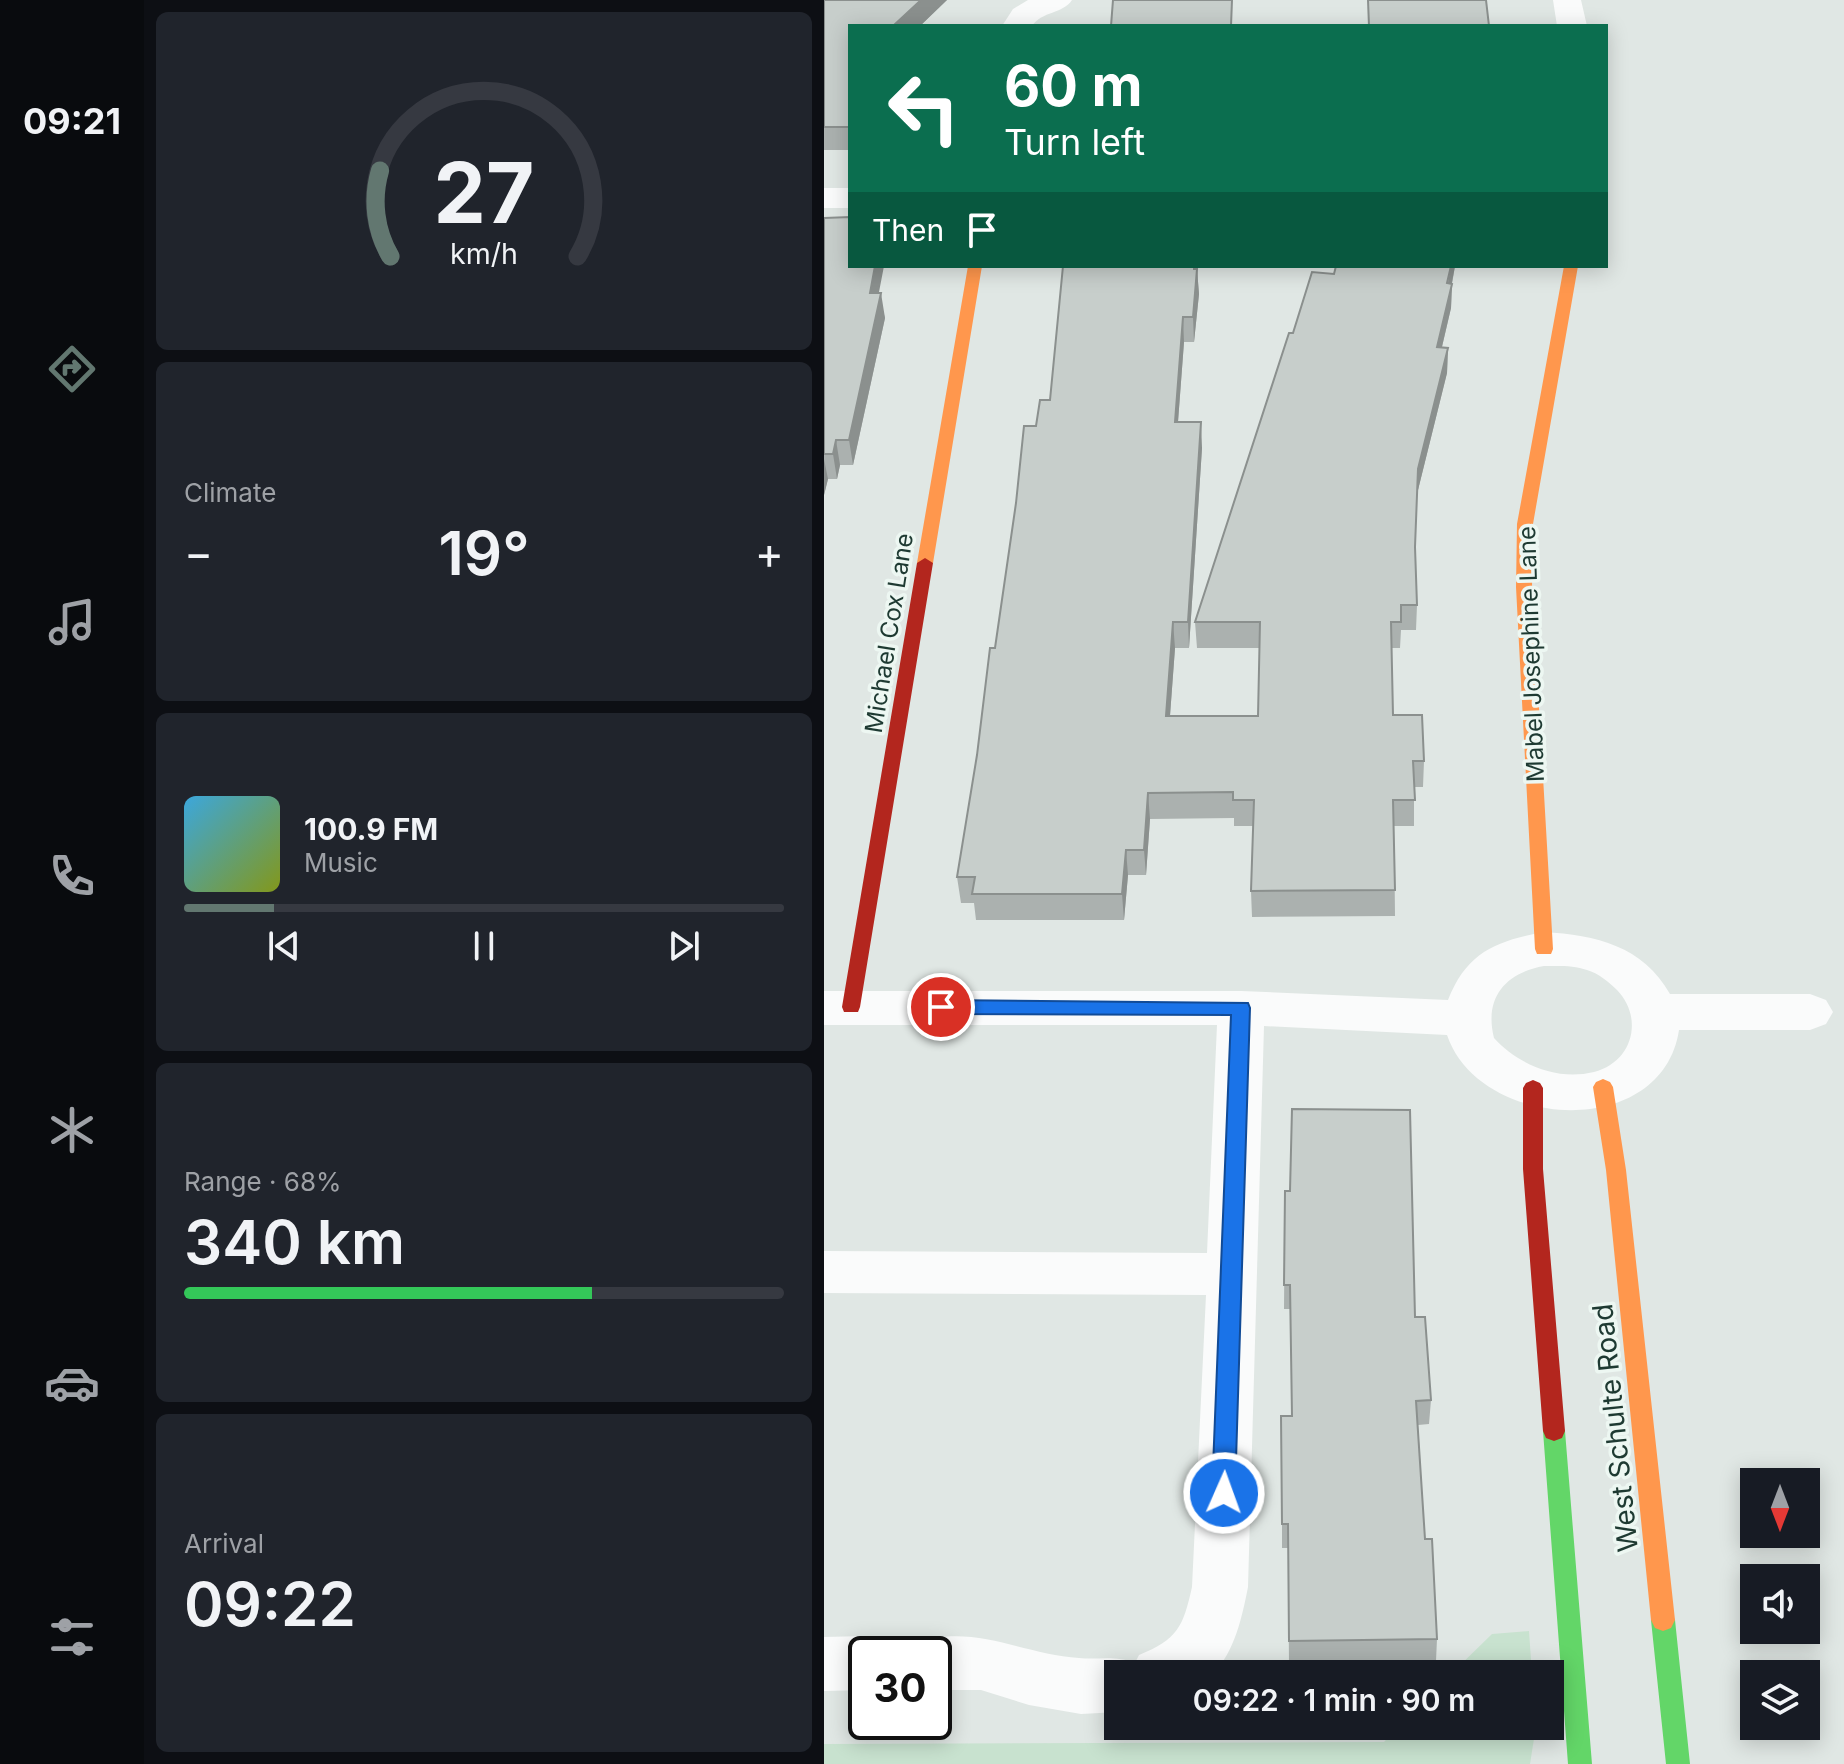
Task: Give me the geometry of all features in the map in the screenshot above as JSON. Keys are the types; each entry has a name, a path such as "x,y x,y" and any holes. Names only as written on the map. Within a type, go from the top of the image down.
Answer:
{"street":[{"path":"1018,24 1030,10 1058,0"},
{"path":"1567,0 1572,24"},
{"path":"824,198 848,198"},
{"name":"Michael Cox Lane","path":"837,1007 975,268"},
{"name":"Mabel Josephine Lane","path":"1544,949 1524,587 1525,524 1571,268"},
{"path":"1544,949 1574,950 1628,972 1645,991 1656,1012 1656,1035 1647,1057 1629,1075 1603,1087 1581,1092 1533,1088 1507,1077 1485,1060 1471,1040 1466,1018 1470,997 1480,979 1497,964 1519,954 1544,949"},
{"path":"837,1007 1241,1008 1466,1018"},
{"path":"1188,1660 1210,1636 1220,1587 1241,1008"},
{"path":"1656,1012 1810,1012"},
{"name":"West Schulte Road","path":"1603,1087 1616,1170 1678,1764"},
{"path":"1533,1088 1533,1169 1580,1764"},
{"path":"824,1272 1232,1274"},
{"path":"824,1664 848,1663"},
{"path":"952,1663 981,1663 1029,1678 1081,1686 1104,1685"}],"green space":[{"path":"1529,1631 1531,1660 1465,1660 1492,1634"},
{"path":"1534,1740 1530,1764 824,1764 824,1744"}],"building":[{"path":"824,0 921,0 895,24 848,24 848,127 824,127"},
{"path":"1113,0 1232,0 1231,24 1111,24"},
{"path":"1368,0 1486,0 1489,24 1369,24"},
{"path":"848,217 848,268 875,268 870,293 881,293 849,440 836,440 833,454 824,454 824,218"},
{"path":"1063,268 1197,269 1193,317 1183,317 1175,422 1201,422 1188,622 1173,622 1166,716 1258,716 1260,622 1195,622 1289,333 1293,333 1312,272 1334,274 1336,268 1451,268 1447,283 1452,284 1437,347 1448,348 1418,469 1415,547 1417,605 1401,605 1401,622 1391,622 1393,715 1422,715 1424,761 1413,761 1415,800 1393,800 1395,890 1251,891 1254,800 1233,800 1233,792 1148,793 1144,850 1126,850 1122,894 972,894 975,877 957,877 990,648 995,648 1024,426 1036,426 1040,400 1050,400"},
{"path":"1292,1109 1410,1110 1415,1317 1425,1317 1431,1400 1416,1401 1425,1539 1432,1539 1437,1639 1289,1641 1288,1524 1282,1524 1281,1416 1292,1416 1290,1285 1284,1285 1285,1191 1290,1191"}],"traffic: fast":[{"path":"1554,1431 1580,1764"},
{"path":"1663,1620 1678,1764"}],"traffic: slow":[{"path":"925,563 975,268"},
{"path":"1544,949 1524,587 1525,524 1571,268"},
{"path":"1603,1087 1616,1170 1663,1620"}],"traffic: jam":[{"path":"851,1007 925,563"},
{"path":"1533,1088 1533,1169 1554,1431"}],"route":[{"path":"941,1007 1241,1008 1224,1493"}]}
